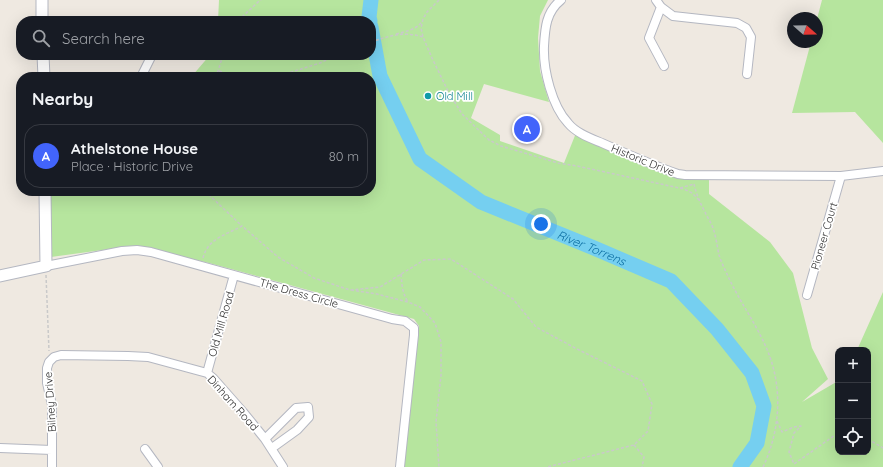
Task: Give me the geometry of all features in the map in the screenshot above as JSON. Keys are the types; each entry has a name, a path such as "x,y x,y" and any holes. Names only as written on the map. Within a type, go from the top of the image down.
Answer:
{"street":[{"path":"42,0 42,16"},
{"name":"Historic Drive","path":"561,0 550,12 546,25 543,56 548,86 560,114 576,131 629,156 693,180 841,176 883,171"},
{"path":"664,66 648,38 658,3 673,16 737,23 746,28 751,37 748,74"},
{"path":"43,60 44,72"},
{"path":"144,72 150,60"},
{"name":"Pioneer Court","path":"807,295 841,176"},
{"path":"0,276 46,271 45,196"},
{"name":"The Dress Circle","path":"46,271 114,252 137,250 151,252 384,317 405,321 414,328 400,467"},
{"name":"Old Mill Road","path":"207,373 234,275"},
{"name":"Dinham Road","path":"49,362 54,357 61,356 148,357 207,373 243,412 265,439 283,467"},
{"name":"Bilney Drive","path":"49,362 47,368 47,383 52,405 52,467"},
{"path":"265,439 296,408 308,407 309,417 297,430 272,448"},
{"path":"0,448 52,450"},
{"path":"145,449 158,467"}],"path":[{"path":"243,16 261,0"},
{"path":"376,40 415,28 420,24 427,12 439,0"},
{"path":"423,19 421,28 423,37 445,84 462,114 489,140 501,146 558,163 680,188 692,193 699,200"},
{"path":"394,35 415,34 423,37"},
{"path":"222,60 218,71 222,72"},
{"path":"292,72 326,60"},
{"path":"680,188 693,180 699,200 713,228 720,257 727,275 766,347 773,365 778,389 778,411 774,436 768,457 763,467"},
{"path":"210,196 278,257 314,278 350,290 377,294 408,302 420,307 435,323 441,342 436,422 439,467"},
{"path":"201,266 204,253 210,244 220,236 242,226"},
{"path":"350,290 380,286 424,260 451,259 513,299 536,327 577,349 642,380 652,404 648,431 634,445 547,467"},
{"path":"46,271 49,362"},
{"path":"401,274 403,294 408,302"},
{"path":"777,419 782,432 801,426 794,433 790,452 794,464 835,435"},
{"path":"871,441 883,448"},
{"path":"634,445 644,457 642,467"}],"green space":[{"path":"219,0 548,0 540,16 538,38 540,71 549,102 484,84 471,118 500,135 500,141 564,163 576,133 635,160 709,177 709,194 770,242 793,273 812,348 828,379 802,402 835,383 835,455 871,455 871,347 858,347 883,292 883,467 403,467 419,326 414,319 209,263 132,246 51,257 50,196 376,196 376,72 195,72 206,60 376,60 376,16 218,16"},
{"path":"822,0 883,0 883,143 855,112 792,113 809,48 823,48 823,12 819,12"}],"waterway":[{"name":"River Torrens","path":"369,16 371,0"},
{"name":"River Torrens","path":"376,54 380,76 420,159 481,202 671,281 717,329 752,373 764,406 757,443 740,467"}],"place":[{"name":"Old Mill","path":"428,96"},
{"name":"Athelstone House","path":"527,129"}]}
